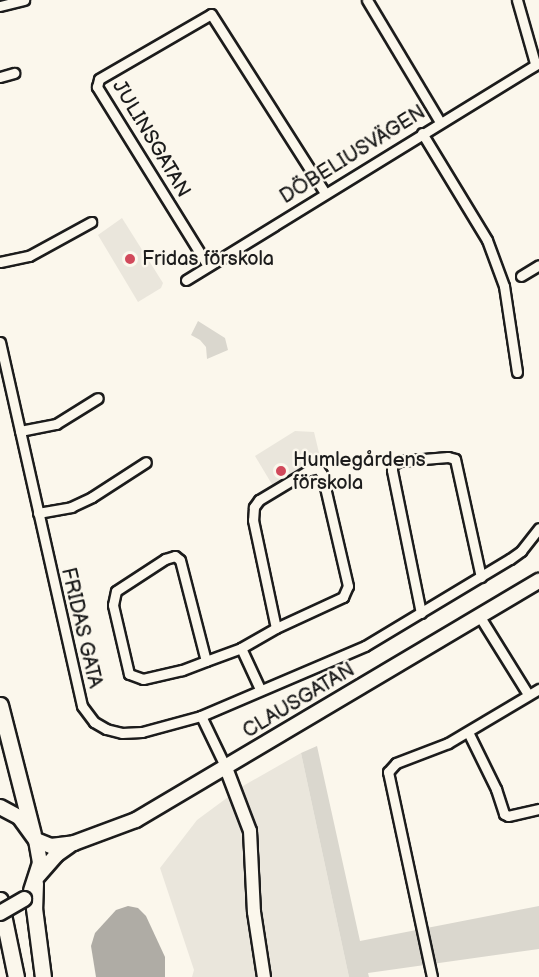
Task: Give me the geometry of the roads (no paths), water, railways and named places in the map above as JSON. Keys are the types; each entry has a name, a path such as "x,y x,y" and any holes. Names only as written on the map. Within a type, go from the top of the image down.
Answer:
{"main road":[{"name":"CLAUSGATAN","path":"34,837 51,846 74,843 136,820 539,581"},
{"path":"0,705 39,855 34,908 42,977"},
{"path":"6,810 34,837"},
{"name":"CLAUSGATAN","path":"0,914 24,899 56,855 74,843"},
{"path":"0,900 15,977"}],"street":[{"path":"0,6 24,0"},
{"path":"367,0 440,122"},
{"path":"517,0 537,63"},
{"name":"JULINSGATAN","path":"208,266 96,86 99,79 211,14 325,193"},
{"name":"DÖBELIUSVÄGEN","path":"186,280 537,63"},
{"path":"0,77 14,73"},
{"path":"422,133 487,240 504,286 517,372"},
{"path":"0,262 29,255 91,222"},
{"path":"521,276 539,265"},
{"name":"FRIDAS GATA","path":"0,342 78,698 89,716 106,729 128,733 201,716 365,646 521,551 539,528"},
{"path":"20,431 56,424 98,398"},
{"path":"421,613 392,465 399,461 448,457 455,459 481,577"},
{"path":"38,513 71,507 92,497 146,462"},
{"path":"206,661 178,558 165,559 116,591 112,605 129,674 143,679 182,670 242,648 276,628 344,597 348,586 322,474 318,468 309,470 259,500 254,507 253,520 276,628"},
{"path":"480,617 528,694"},
{"path":"242,648 260,689"},
{"path":"432,977 388,771 396,763 432,751 468,732 539,689"},
{"path":"201,716 243,808 251,838 254,912 264,977"},
{"path":"468,732 496,789 504,814 508,816 539,809"}],"place":[{"name":"Fridas förskola","path":"130,259"},
{"name":"Humlegårdens förskola","path":"281,471"}]}
